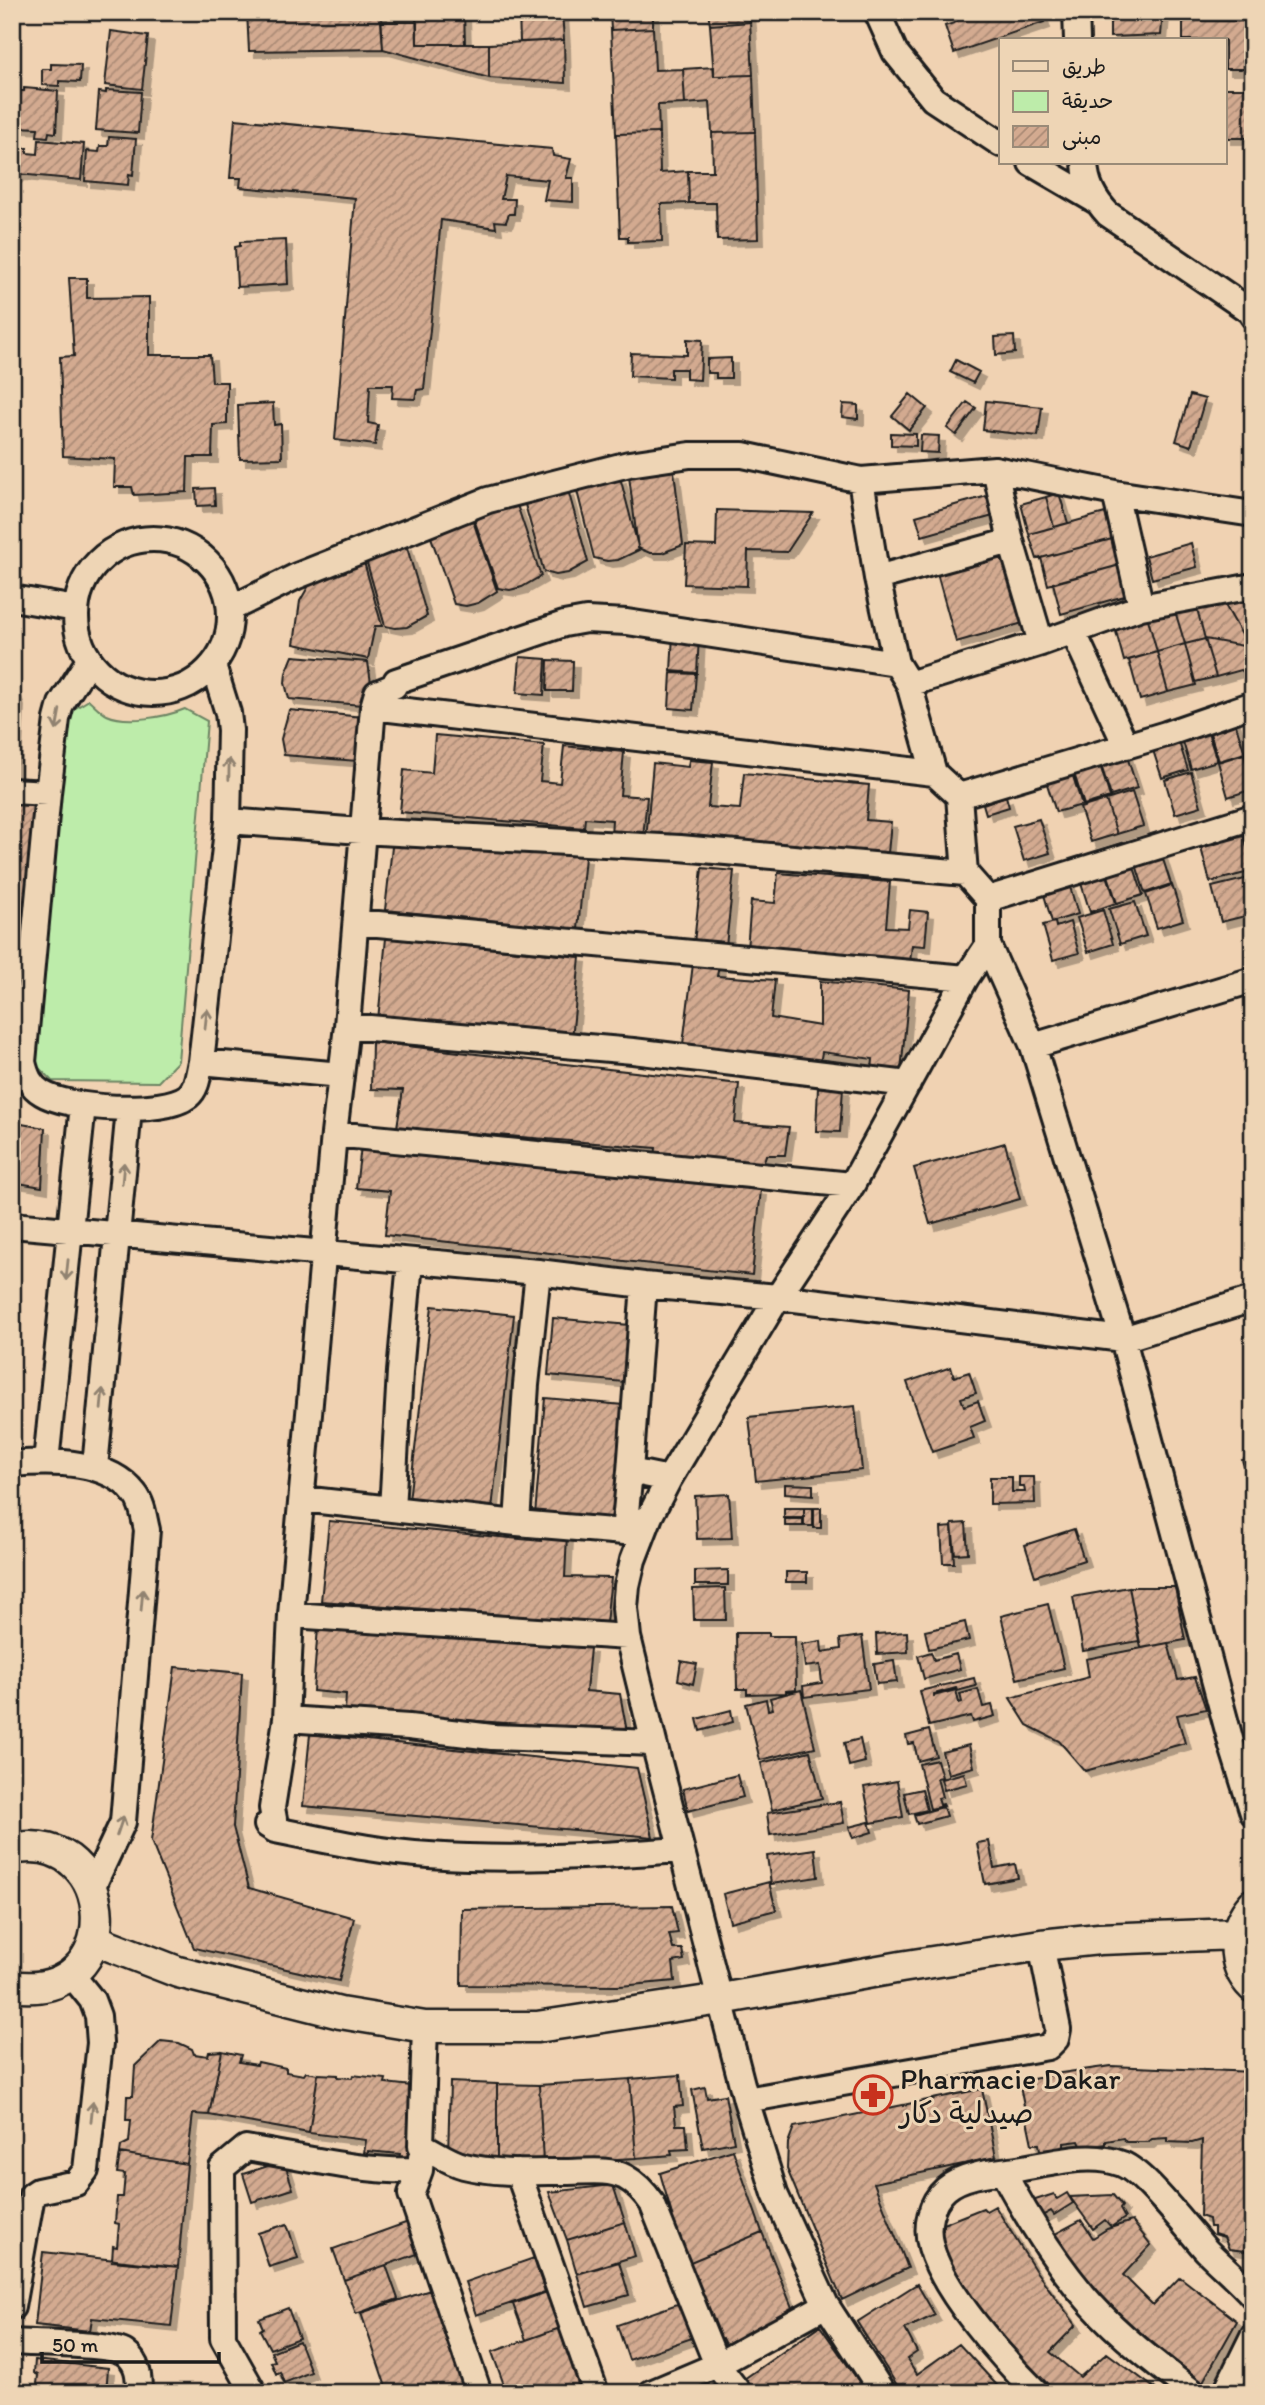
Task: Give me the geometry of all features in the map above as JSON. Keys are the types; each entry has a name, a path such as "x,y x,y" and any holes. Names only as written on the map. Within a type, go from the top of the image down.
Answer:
{"street":[{"path":"877,12 895,52 933,99 999,143"},
{"path":"1076,12 1077,38"},
{"path":"1033,164 1096,201"},
{"path":"1085,164 1089,188 1108,214 1252,312"},
{"path":"230,608 297,576 488,500 629,464 690,455 743,455 861,480 995,469 1115,493 1253,513"},
{"path":"995,469 1011,541 1041,643"},
{"path":"861,480 877,578 896,663 909,684 934,773 959,796 965,873 988,899 988,945 1033,1046 1123,1339 1243,1743 1253,1813"},
{"path":"1115,493 1141,607"},
{"path":"140,540 166,540 189,548 209,563 223,584 230,608 230,628 224,648 214,665 196,681 174,691 150,693 127,689 106,677 89,660 76,627 76,609 82,585 97,564 117,548 140,540"},
{"path":"877,578 1011,541"},
{"path":"909,684 1041,643 1141,607 1253,586"},
{"path":"12,598 76,609"},
{"path":"681,1850 482,1857 427,1855 370,1849 275,1830 267,1825 274,1819 272,1808 286,1719 291,1615 334,1133 347,1026 373,706 377,693 394,686 397,681 564,624 586,620 627,622 896,663"},
{"path":"1073,631 1126,746"},
{"path":"89,660 61,704 48,793 18,1061 33,1086 44,1095 83,1105 129,1109 170,1105 187,1097 195,1088 201,1062 229,821 228,713 214,665"},
{"path":"959,796 1126,746 1253,704"},
{"path":"373,706 934,773"},
{"path":"12,791 48,793"},
{"path":"988,899 1253,817"},
{"path":"229,821 680,848 965,873"},
{"path":"356,922 966,978"},
{"path":"883,2393 826,2305 775,2194 746,2100 681,1850 628,1637 625,1608 633,1560 650,1516 669,1479 778,1297 852,1185 966,978 988,945"},
{"path":"1033,1046 1253,980"},
{"path":"347,1026 633,1051 908,1084"},
{"path":"201,1062 341,1074"},
{"path":"46,1462 83,1105"},
{"path":"95,1467 129,1109"},
{"path":"334,1133 852,1185"},
{"path":"12,1225 538,1272 778,1297 1123,1339 1253,1299"},
{"path":"392,1509 410,1262"},
{"path":"517,1523 526,1385 538,1272"},
{"path":"624,1532 644,1285"},
{"path":"12,1464 46,1462 95,1467 126,1485 137,1495 147,1530 123,1822 92,1888"},
{"path":"630,1472 669,1479"},
{"path":"302,1499 624,1532 650,1516"},
{"path":"291,1615 628,1637"},
{"path":"286,1719 408,1727 492,1737 654,1743"},
{"path":"12,1849 45,1849 64,1857 81,1870 92,1888 99,1923 95,1940 86,1958 71,1973 51,1984 28,1989 12,1986"},
{"path":"1253,1904 1242,1920 1237,1934 1236,1952 1240,1969 1253,1987"},
{"path":"95,1940 178,1972 340,2012 425,2027 537,2027 1041,1945 1099,1939 1237,1934"},
{"path":"746,2100 1048,2047 1056,2039 1058,2029 1041,1945"},
{"path":"12,2307 32,2195 38,2191 76,2183 86,2170 100,2043 98,2016 92,2000 71,1973"},
{"path":"425,2027 420,2170 411,2194 480,2393"},
{"path":"421,2145 438,2152 445,2160 465,2166 518,2172 603,2172 623,2176 644,2192 652,2203 717,2365 739,2393"},
{"path":"254,2393 223,2338 222,2168 246,2148 353,2166 420,2170"},
{"path":"1037,2393 976,2322 936,2262 930,2245 929,2215 947,2188 961,2180 1090,2159 1124,2164 1141,2177 1253,2296"},
{"path":"518,2172 596,2393"},
{"path":"1003,2172 1027,2217 1060,2266 1093,2307 1194,2393"},
{"path":"651,2393 717,2365 826,2305"},
{"path":"1224,2393 1253,2336"},
{"path":"12,2342 117,2348 132,2360 137,2368 139,2393"}],"green space":[{"path":"89,700 105,714 115,718 146,718 185,709 207,721 178,1061 158,1082 52,1081 35,1064 69,712"}],"building":[{"path":"247,12 381,12 383,49 249,51"},
{"path":"416,12 464,12 465,44 417,44"},
{"path":"519,12 562,12 564,40 520,42"},
{"path":"610,12 653,12 653,28 611,30"},
{"path":"708,12 749,12 750,22 710,25"},
{"path":"953,12 1041,12 1044,22 954,53 945,26 957,22"},
{"path":"1116,12 1163,12 1161,35 1110,37 1110,20 1116,18"},
{"path":"1183,20 1252,21 1253,58 1243,59 1245,69 1226,69 1226,38 1183,38"},
{"path":"381,22 417,22 417,44 489,44 489,78 383,49"},
{"path":"750,22 753,75 714,76 710,25"},
{"path":"653,28 655,70 683,69 685,104 658,105 659,133 616,134 611,30"},
{"path":"111,31 148,36 142,89 105,85"},
{"path":"564,40 565,83 489,78 489,44"},
{"path":"51,64 81,65 80,82 59,81 59,86 42,85 42,69 51,69"},
{"path":"714,67 714,76 753,75 755,132 712,133 710,102 685,104 683,69"},
{"path":"24,88 58,91 56,133 49,132 48,137 37,136 38,128 18,127 19,91 24,91"},
{"path":"1226,88 1253,88 1253,138 1226,138"},
{"path":"106,90 141,92 138,133 96,130 99,92 106,93"},
{"path":"235,119 552,149 553,156 571,159 566,178 573,178 573,202 544,200 548,180 506,176 501,199 515,199 514,214 509,214 506,222 495,221 496,228 441,220 424,389 417,390 415,399 392,398 393,385 370,385 368,423 378,425 375,445 335,440 355,198 240,187 241,178 230,178"},
{"path":"755,132 758,239 717,240 716,203 689,203 688,171 713,171 712,133"},
{"path":"659,133 660,173 688,171 689,203 661,204 662,241 628,242 628,237 620,237 616,134"},
{"path":"109,137 136,139 133,175 129,174 128,185 85,181 87,151 99,152 100,146 108,146"},
{"path":"39,140 84,144 81,180 18,174 12,180 12,157 15,156 16,148 27,148 27,153 38,154"},
{"path":"286,240 288,284 237,287 235,247 240,246 240,242"},
{"path":"69,278 87,278 87,298 149,297 149,355 210,355 212,382 227,382 227,424 213,425 212,457 188,457 187,492 134,495 132,487 114,487 115,459 63,456 60,357 74,356"},
{"path":"1014,336 1015,353 996,355 995,337"},
{"path":"687,339 702,340 700,380 686,379 686,369 671,369 671,378 630,376 631,353 687,355"},
{"path":"731,358 731,378 716,378 716,373 707,373 707,359"},
{"path":"956,360 979,372 973,383 950,372"},
{"path":"910,394 927,408 909,430 892,416"},
{"path":"1190,395 1205,399 1191,446 1176,441"},
{"path":"986,401 1042,407 1038,436 983,430"},
{"path":"967,402 976,408 956,435 947,428"},
{"path":"273,403 274,425 281,424 282,458 240,459 238,405"},
{"path":"843,404 858,405 858,419 842,417"},
{"path":"891,433 916,434 916,446 891,445"},
{"path":"921,435 939,436 938,453 920,452"},
{"path":"665,469 674,471 683,545 662,553 650,553 638,548 629,476"},
{"path":"620,477 639,550 618,560 594,558 576,487"},
{"path":"214,488 215,505 197,506 196,489"},
{"path":"568,490 588,562 568,573 556,575 544,572 524,501"},
{"path":"1059,493 1068,523 1054,527 1046,497"},
{"path":"987,496 993,516 922,536 916,516"},
{"path":"1046,497 1054,527 1029,534 1021,504"},
{"path":"508,505 517,505 541,576 522,587 510,590 498,588 474,519"},
{"path":"717,510 813,513 787,552 748,551 747,586 684,584 686,545 716,546"},
{"path":"1105,513 1112,539 1037,559 1029,534"},
{"path":"464,521 473,521 497,591 478,603 466,606 454,604 430,534"},
{"path":"1112,539 1120,565 1048,585 1041,558"},
{"path":"1191,543 1197,567 1152,579 1146,556"},
{"path":"406,544 427,616 407,627 395,628 385,626 365,556"},
{"path":"1002,547 1023,623 956,642 935,566"},
{"path":"362,555 382,626 375,626 368,659 294,644 300,601 312,580"},
{"path":"1120,565 1128,595 1061,614 1053,583"},
{"path":"1246,591 1253,603 1253,646 1249,647 1221,598"},
{"path":"1221,598 1249,647 1205,639 1196,605"},
{"path":"1196,605 1205,639 1185,644 1175,611"},
{"path":"1175,611 1185,644 1157,652 1148,619"},
{"path":"1148,619 1157,652 1124,661 1115,628"},
{"path":"673,634 699,636 697,673 671,671"},
{"path":"1205,639 1249,647 1253,662 1253,679 1241,670 1216,677"},
{"path":"1205,639 1216,677 1195,682 1185,644"},
{"path":"1185,644 1196,685 1168,692 1157,652"},
{"path":"1157,652 1168,692 1140,700 1129,660"},
{"path":"293,656 368,662 371,683 362,705 289,699 285,683"},
{"path":"520,657 546,659 544,695 517,693"},
{"path":"548,660 573,661 572,691 547,691"},
{"path":"671,673 696,674 693,710 669,708"},
{"path":"12,680 18,700 14,784 12,784"},
{"path":"289,710 363,717 357,761 284,755 281,739"},
{"path":"1234,719 1245,753 1219,761 1208,727"},
{"path":"1206,727 1217,761 1191,769 1181,735"},
{"path":"435,735 544,745 540,781 560,783 564,746 624,752 620,795 647,797 643,838 611,835 612,820 585,818 584,828 400,812 404,770 432,773"},
{"path":"1177,736 1188,770 1162,778 1151,744"},
{"path":"1126,753 1137,788 1111,796 1100,762"},
{"path":"1244,754 1253,789 1228,797 1218,762"},
{"path":"689,760 713,762 708,807 740,809 744,773 869,785 866,820 891,822 888,853 744,840 743,849 646,840 653,763 688,767"},
{"path":"1099,762 1110,797 1084,805 1073,770"},
{"path":"1071,770 1082,805 1056,812 1045,778"},
{"path":"1191,772 1201,806 1175,814 1165,780"},
{"path":"1132,792 1143,826 1117,834 1106,800"},
{"path":"1006,796 1009,807 986,814 983,804"},
{"path":"12,797 39,799 23,1005 12,1004"},
{"path":"1106,800 1117,834 1091,842 1080,808"},
{"path":"1039,819 1050,853 1024,861 1013,826"},
{"path":"1244,836 1253,871 1210,882 1201,848"},
{"path":"393,838 585,857 578,929 385,910"},
{"path":"1160,850 1171,884 1145,893 1134,858"},
{"path":"1132,861 1143,895 1117,903 1106,869"},
{"path":"702,868 734,871 726,946 694,943"},
{"path":"1105,869 1116,903 1090,912 1079,877"},
{"path":"778,873 890,882 886,927 908,928 910,910 928,912 925,946 912,945 910,962 747,949 751,901 775,903"},
{"path":"1253,877 1253,914 1221,922 1212,887"},
{"path":"1068,880 1078,914 1052,922 1042,888"},
{"path":"1172,885 1183,920 1157,928 1146,894"},
{"path":"1135,902 1146,936 1120,944 1109,909"},
{"path":"1103,910 1113,944 1088,952 1077,918"},
{"path":"1055,922 1056,927 1070,922 1079,953 1053,960 1043,925"},
{"path":"386,938 580,957 572,1039 378,1020"},
{"path":"693,964 719,966 717,976 775,980 771,1018 820,1026 820,981 909,990 901,1071 872,1070 873,1059 822,1052 820,1064 714,1052 715,1047 683,1044"},
{"path":"372,1042 739,1084 735,1123 789,1127 785,1155 766,1155 763,1165 655,1158 656,1148 397,1127 403,1090 371,1089"},
{"path":"818,1087 843,1088 840,1132 816,1131"},
{"path":"12,1118 16,1123 45,1128 42,1187 12,1182"},
{"path":"1005,1143 1020,1199 930,1224 914,1168"},
{"path":"361,1146 761,1190 752,1275 385,1235 390,1191 356,1188"},
{"path":"432,1306 514,1315 492,1509 409,1500"},
{"path":"553,1318 629,1325 624,1382 548,1375"},
{"path":"951,1367 954,1377 969,1372 976,1393 961,1398 964,1406 978,1401 985,1421 970,1427 974,1438 932,1452 907,1382"},
{"path":"545,1398 623,1405 612,1522 535,1515"},
{"path":"855,1406 862,1470 756,1481 749,1417"},
{"path":"1253,1456 1253,1486 1251,1486 1242,1460"},
{"path":"990,1477 1012,1477 1012,1492 1025,1492 1024,1486 1019,1486 1019,1477 1034,1477 1035,1503 990,1504"},
{"path":"785,1484 813,1485 813,1495 785,1493"},
{"path":"729,1494 732,1538 697,1539 695,1496"},
{"path":"784,1508 804,1508 804,1518 784,1518"},
{"path":"804,1508 813,1508 813,1526 804,1526"},
{"path":"814,1508 821,1508 821,1528 814,1528"},
{"path":"785,1519 803,1519 803,1526 785,1526"},
{"path":"329,1521 541,1541 539,1532 567,1534 565,1577 611,1578 606,1623 321,1601"},
{"path":"966,1523 968,1553 955,1554 952,1524"},
{"path":"952,1527 954,1563 943,1563 941,1528"},
{"path":"1074,1529 1084,1560 1035,1576 1025,1545"},
{"path":"728,1570 728,1585 695,1585 695,1571"},
{"path":"786,1572 807,1572 807,1582 786,1582"},
{"path":"1129,1587 1139,1641 1083,1651 1073,1597"},
{"path":"1129,1587 1175,1587 1185,1640 1141,1648"},
{"path":"725,1588 726,1620 694,1620 693,1589"},
{"path":"1048,1604 1064,1668 1017,1679 1001,1616"},
{"path":"965,1622 969,1640 929,1649 925,1631"},
{"path":"318,1627 590,1648 586,1691 620,1694 627,1732 345,1711 346,1694 313,1691"},
{"path":"907,1632 908,1652 877,1654 876,1634"},
{"path":"736,1633 795,1636 796,1690 786,1693 747,1694 747,1689 737,1689"},
{"path":"862,1636 869,1689 804,1697 803,1686 822,1683 820,1665 805,1667 802,1644 821,1641 822,1652 841,1649 840,1639"},
{"path":"1168,1643 1178,1680 1195,1677 1206,1709 1177,1715 1185,1743 1085,1771 1059,1741 1027,1725 1010,1698 1089,1677 1086,1659"},
{"path":"931,1652 934,1660 956,1654 960,1669 924,1679 918,1656"},
{"path":"681,1661 697,1664 693,1684 678,1680"},
{"path":"894,1661 897,1682 877,1684 874,1664"},
{"path":"175,1667 242,1673 233,1827 249,1888 354,1918 339,1981 194,1948 151,1841"},
{"path":"974,1678 976,1686 957,1691 956,1688 934,1696 956,1690 959,1703 962,1702 960,1694 978,1689 983,1707 992,1705 995,1716 973,1722 971,1716 929,1726 920,1691"},
{"path":"801,1690 815,1747 760,1760 746,1704 766,1699 768,1710 773,1709 770,1698"},
{"path":"731,1710 733,1722 700,1731 697,1719"},
{"path":"929,1730 936,1756 918,1761 914,1743 908,1744 906,1736"},
{"path":"310,1734 637,1768 653,1837 303,1806"},
{"path":"860,1739 865,1762 849,1766 844,1743"},
{"path":"969,1745 974,1767 948,1774 942,1752"},
{"path":"810,1751 822,1798 772,1810 761,1763"},
{"path":"937,1760 942,1777 937,1778 942,1797 938,1798 940,1805 944,1806 930,1809 919,1764"},
{"path":"964,1773 967,1784 944,1790 941,1779"},
{"path":"737,1775 743,1797 688,1811 683,1789"},
{"path":"897,1781 903,1817 871,1823 864,1787"},
{"path":"922,1789 927,1810 909,1814 904,1793"},
{"path":"840,1802 844,1823 770,1835 767,1813"},
{"path":"943,1807 946,1816 917,1824 914,1815"},
{"path":"869,1822 872,1832 853,1838 849,1827"},
{"path":"989,1841 994,1868 1015,1864 1018,1878 985,1884 977,1843"},
{"path":"815,1849 818,1877 771,1884 767,1856"},
{"path":"769,1882 776,1910 730,1922 723,1894"},
{"path":"672,1906 678,1933 669,1934 673,1949 682,1949 684,1960 673,1962 675,1981 620,1986 461,1985 462,1909"},
{"path":"161,2041 179,2043 192,2049 194,2054 208,2056 209,2052 222,2051 209,2115 193,2114 187,2164 120,2153 121,2146 129,2142 131,2120 126,2120 127,2096 133,2096 135,2066"},
{"path":"222,2051 241,2055 239,2062 257,2065 258,2062 304,2075 306,2072 318,2074 309,2133 209,2115"},
{"path":"1111,2066 1253,2072 1253,2252 1229,2249 1224,2237 1214,2234 1214,2227 1210,2227 1209,2219 1200,2216 1202,2140 1192,2143 1167,2142 1167,2138 1152,2139 1148,2142 1126,2142 1123,2138 1082,2148 1079,2141 1064,2143 1064,2149 1040,2150 1039,2144 1032,2144 1019,2082"},
{"path":"318,2074 386,2079 385,2083 420,2087 413,2154 409,2154 408,2160 399,2159 400,2154 368,2151 368,2154 364,2153 366,2140 309,2133"},
{"path":"680,2075 683,2106 674,2107 676,2125 686,2125 688,2149 671,2150 672,2155 636,2158 630,2079"},
{"path":"630,2079 636,2158 543,2163 539,2085"},
{"path":"450,2082 497,2084 497,2160 448,2156"},
{"path":"497,2084 539,2085 543,2163 497,2160"},
{"path":"705,2087 707,2098 725,2095 734,2142 703,2148 692,2090"},
{"path":"982,2089 996,2157 874,2183 908,2268 842,2300 787,2169 788,2143 794,2127"},
{"path":"733,2150 762,2232 688,2263 660,2173"},
{"path":"120,2153 187,2164 178,2267 112,2261 113,2246 117,2247 119,2224 115,2223 117,2197 123,2197 125,2174 117,2173"},
{"path":"284,2161 293,2189 252,2202 243,2174"},
{"path":"613,2185 625,2222 567,2240 549,2192"},
{"path":"1067,2193 1073,2203 1054,2215 1051,2211 1040,2217 1029,2202 1054,2194 1057,2199"},
{"path":"1113,2195 1122,2206 1120,2209 1125,2218 1111,2227 1105,2220 1093,2229 1070,2197"},
{"path":"995,2206 1035,2270 1076,2325 1050,2352 1080,2377 1107,2353 1161,2393 1044,2393 939,2257 939,2230 943,2230 943,2224"},
{"path":"1081,2220 1093,2238 1107,2229 1132,2221 1151,2245 1123,2275 1153,2305 1180,2277 1237,2321 1200,2387 1101,2300 1074,2267 1053,2235"},
{"path":"411,2221 423,2252 344,2280 333,2249"},
{"path":"625,2222 635,2256 577,2274 567,2240"},
{"path":"287,2224 298,2258 269,2267 258,2233"},
{"path":"762,2232 793,2310 728,2349 723,2338 717,2340 688,2263"},
{"path":"43,2252 178,2267 171,2326 92,2318 90,2331 35,2325"},
{"path":"534,2258 545,2292 476,2315 465,2282"},
{"path":"619,2262 629,2295 587,2307 577,2274"},
{"path":"386,2265 398,2299 356,2314 344,2280"},
{"path":"917,2284 935,2315 905,2329 917,2352 907,2359 917,2374 959,2344 1004,2393 902,2393 857,2322"},
{"path":"439,2287 475,2393 388,2393 361,2313"},
{"path":"550,2291 563,2327 526,2340 513,2304"},
{"path":"683,2302 695,2337 629,2360 617,2325"},
{"path":"288,2308 299,2338 270,2349 260,2330 263,2328 259,2319"},
{"path":"820,2326 867,2393 754,2393 744,2379"},
{"path":"563,2327 586,2393 507,2393 492,2352"},
{"path":"299,2341 311,2372 284,2383 280,2372 276,2374 271,2362 275,2361 271,2352"},
{"path":"35,2360 108,2368 106,2393 36,2393 38,2375 34,2373"}],"place":[{"name":"Pharmacie Dakar صيدلية دكار","path":"873,2095"}]}
